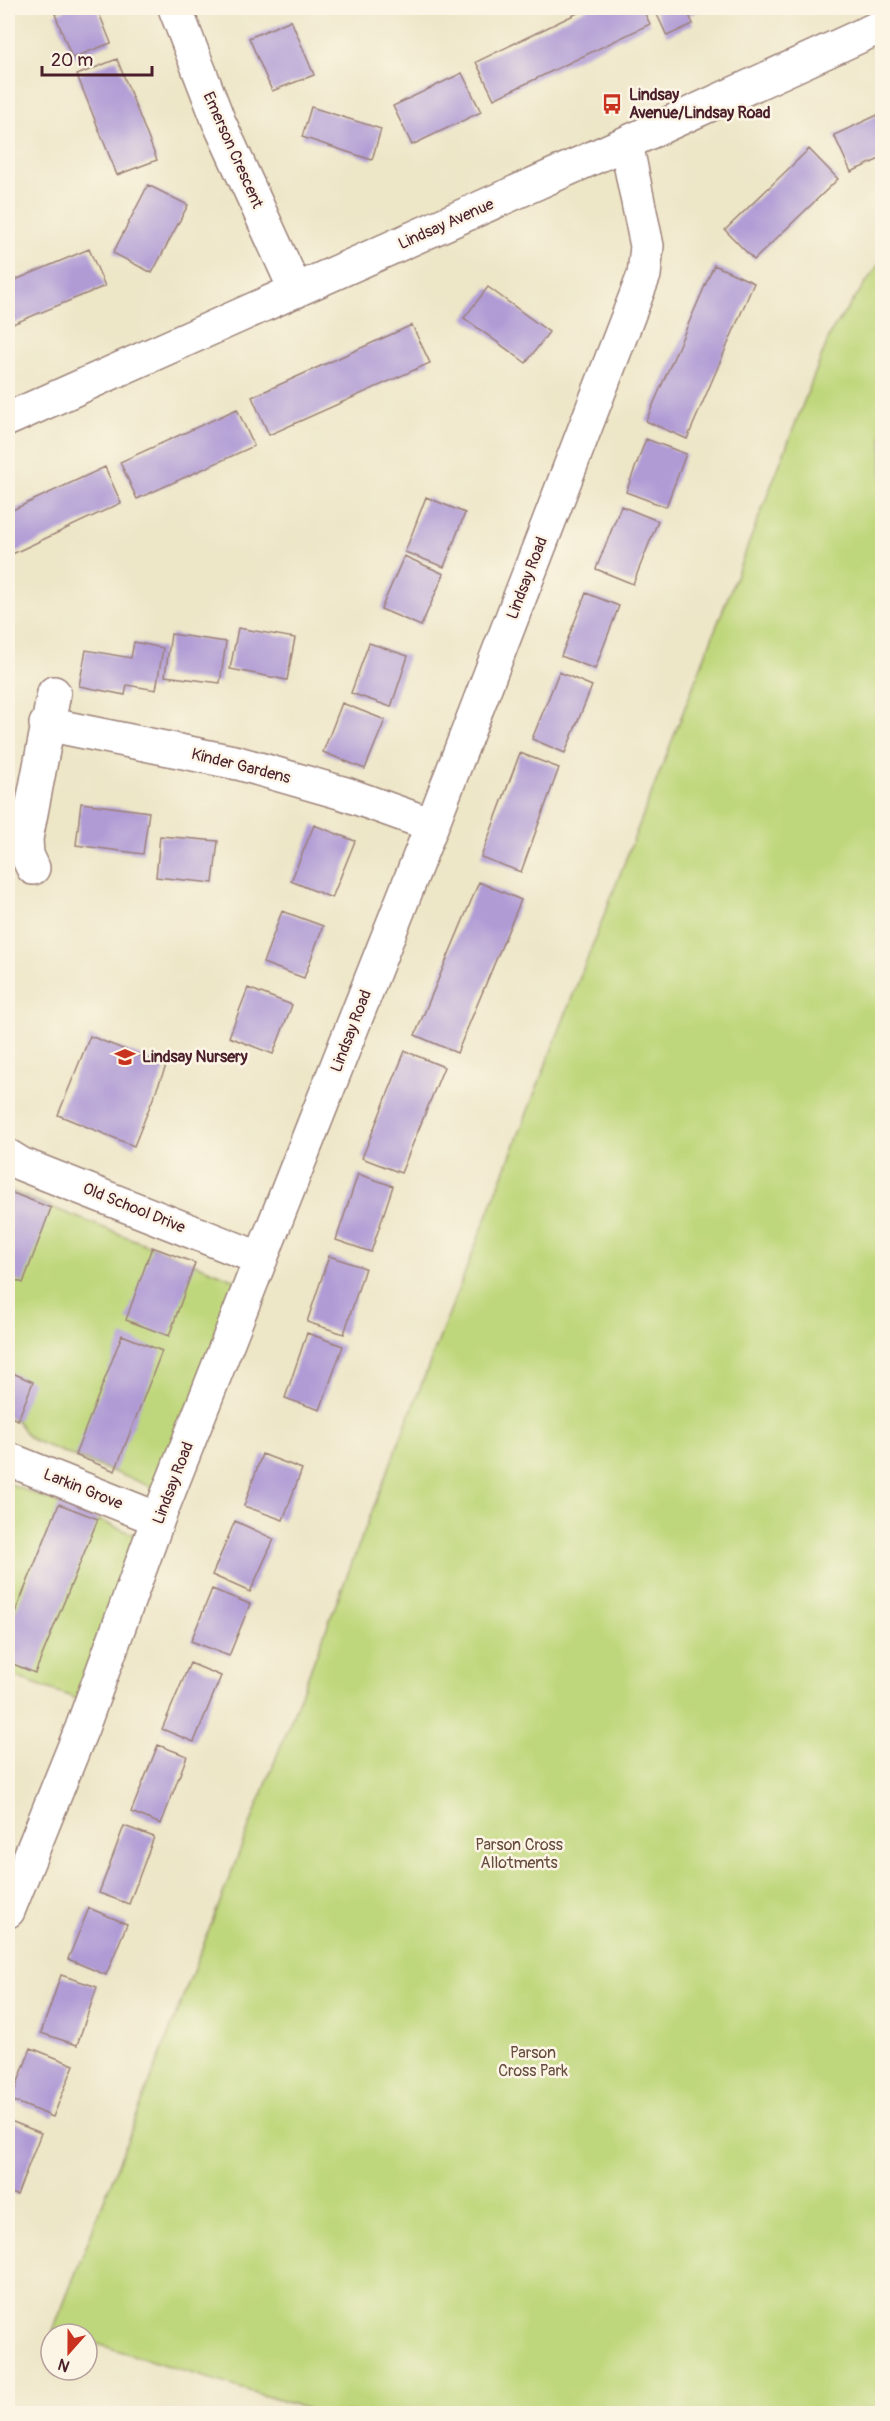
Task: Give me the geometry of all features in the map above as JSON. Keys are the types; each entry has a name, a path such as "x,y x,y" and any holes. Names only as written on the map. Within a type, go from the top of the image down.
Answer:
{"street":[{"name":"Emerson Crescent","path":"175,8 219,122 296,291"},
{"name":"Lindsay Avenue","path":"8,419 882,26"},
{"name":"Lindsay Road","path":"8,1911 82,1728 158,1519 432,825 644,275 647,246 626,143"},
{"name":"Kinder Gardens","path":"33,868 27,855 26,839 50,709 346,794 432,825"},
{"name":"Old School Drive","path":"8,1156 21,1164 261,1259"},
{"name":"Larkin Grove","path":"8,1460 158,1519"}],"green space":[{"name":"Parson Cross Park","path":"882,262 882,2413 321,2413 99,2345 99,2322 57,2322 831,332"},
{"path":"8,1190 251,1286 168,1494 33,1440 17,1422 8,1416"},
{"path":"8,1483 150,1541 91,1704 8,1674"}],"building":[{"path":"70,8 97,8 111,43 72,58 55,14"},
{"path":"588,8 642,8 650,24 494,99 476,62"},
{"path":"654,8 705,8 689,15 693,24 667,36"},
{"path":"291,20 314,75 272,91 249,38"},
{"path":"117,59 157,160 117,175 77,75"},
{"path":"462,73 481,112 412,145 393,106"},
{"path":"311,107 381,129 372,160 302,137"},
{"path":"882,113 882,158 851,172 834,135"},
{"path":"809,149 838,179 754,260 725,230"},
{"path":"148,185 188,205 152,273 113,253"},
{"path":"89,249 105,286 8,326 8,283"},
{"path":"714,265 754,283 687,439 646,421"},
{"path":"488,287 549,332 526,363 464,318"},
{"path":"412,325 430,363 269,435 252,397"},
{"path":"237,409 254,446 137,499 120,462"},
{"path":"646,439 686,454 666,507 626,492"},
{"path":"105,467 121,503 8,556 8,512"},
{"path":"426,497 465,513 444,567 405,552"},
{"path":"621,506 658,521 633,584 596,569"},
{"path":"404,556 444,574 421,626 381,609"},
{"path":"586,593 619,606 595,669 561,656"},
{"path":"238,628 295,638 287,680 230,669"},
{"path":"171,634 226,642 220,683 165,676"},
{"path":"134,642 163,648 156,690 127,685 125,695 79,686 86,650 131,658"},
{"path":"369,643 408,656 391,707 351,693"},
{"path":"559,672 592,686 565,753 532,739"},
{"path":"342,703 385,720 365,769 323,752"},
{"path":"520,753 559,768 521,872 481,857"},
{"path":"81,803 149,812 143,854 76,845"},
{"path":"314,825 355,841 332,898 291,881"},
{"path":"160,836 218,841 213,883 156,877"},
{"path":"479,882 521,900 457,1053 415,1035"},
{"path":"282,911 323,926 304,978 263,963"},
{"path":"248,988 292,1005 273,1054 229,1037"},
{"path":"90,1036 166,1066 134,1146 58,1115"},
{"path":"405,1051 444,1067 401,1173 362,1158"},
{"path":"358,1174 393,1186 371,1252 336,1240"},
{"path":"10,1192 51,1208 23,1283 8,1277 8,1197"},
{"path":"152,1247 195,1263 169,1336 126,1320"},
{"path":"329,1256 365,1268 344,1334 307,1322"},
{"path":"307,1333 343,1346 320,1410 285,1398"},
{"path":"122,1335 162,1351 115,1471 75,1455"},
{"path":"8,1371 33,1382 18,1420 8,1416"},
{"path":"262,1454 302,1469 283,1520 244,1506"},
{"path":"59,1504 98,1519 35,1673 8,1662 8,1630"},
{"path":"235,1521 274,1539 250,1592 212,1575"},
{"path":"212,1589 250,1604 229,1656 191,1641"},
{"path":"190,1663 221,1676 194,1742 162,1729"},
{"path":"158,1745 187,1756 161,1824 131,1812"},
{"path":"124,1826 154,1837 129,1904 99,1893"},
{"path":"89,1908 127,1924 106,1975 68,1959"},
{"path":"61,1975 97,1987 77,2045 41,2033"},
{"path":"31,2048 74,2065 53,2117 11,2100"},
{"path":"8,2120 41,2133 17,2195 8,2192"}],"place":[{"name":"Lindsay Avenue/Lindsay Road","path":"612,104"},
{"name":"Lindsay Nursery","path":"125,1057"}],"park label":[{"name":"Parson Cross Allotments","path":"519,1854"}]}
